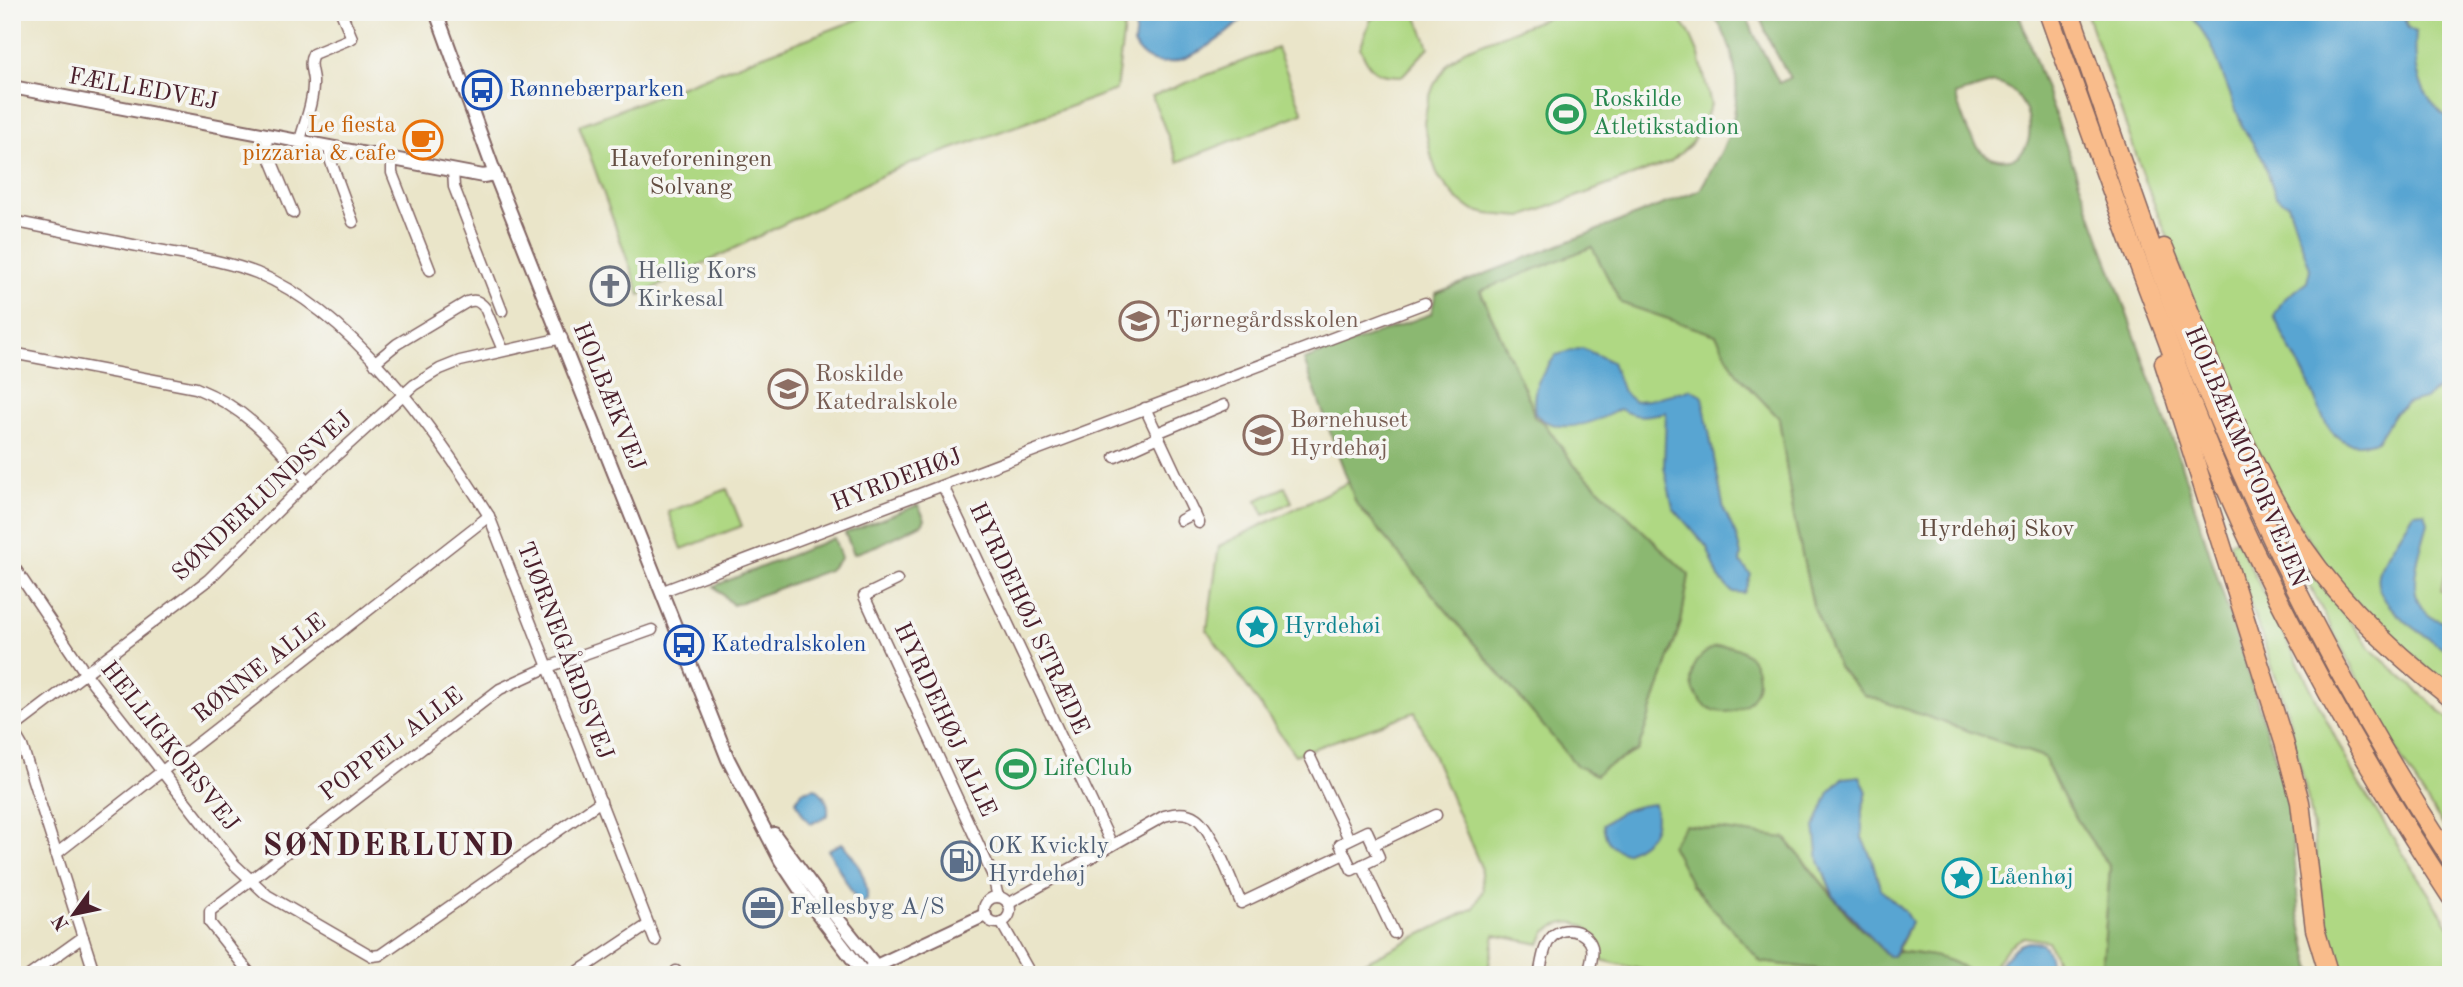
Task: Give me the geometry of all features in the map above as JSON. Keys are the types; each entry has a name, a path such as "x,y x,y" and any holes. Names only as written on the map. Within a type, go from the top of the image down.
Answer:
{"highway":[{"name":"HOLBÆKMOTORVEJEN","path":"2048,12 2193,408 2249,541 2381,788 2451,897"},
{"name":"HOLBÆKMOTORVEJEN","path":"2070,12 2136,206 2180,324 2263,521 2366,721 2451,859"},
{"path":"2115,141 2149,211 2237,426 2288,525 2312,559 2380,639 2451,698"},
{"path":"2140,268 2153,330 2288,754 2300,802 2315,929 2329,975"}],"street":[{"path":"300,140 312,95 313,81 309,61 313,54 352,38 341,12"},
{"name":"HOLBÆKVEJ","path":"436,12 495,174 663,591 712,721 746,795 781,861 802,894 862,974"},
{"name":"FÆLLEDVEJ","path":"12,87 483,176 495,174"},
{"path":"266,134 267,149 292,213"},
{"path":"330,146 331,162 353,222"},
{"path":"393,158 392,173 430,271"},
{"path":"453,170 454,187 502,311"},
{"name":"TJØRNEGÅRDSVEJ","path":"12,221 222,262 256,273 294,291 342,328 374,363 451,456 489,516 655,941"},
{"path":"374,363 411,335 474,300 485,308 503,350"},
{"name":"HYRDEHØJ","path":"663,591 1425,303"},
{"name":"SØNDERLUNDSVEJ","path":"12,729 208,580 308,481 402,395 440,369 460,361 562,338"},
{"path":"12,353 196,388 221,398 265,433 308,481"},
{"path":"1115,457 1224,405"},
{"path":"1145,408 1197,518 1181,520"},
{"name":"HYRDEHØJ STRÆDE","path":"943,486 1112,845"},
{"name":"RØNNE ALLE","path":"56,854 489,516"},
{"name":"HELLIGKORSVEJ","path":"12,564 86,674 230,859 267,895 376,957 601,801"},
{"name":"HYRDEHØJ ALLE","path":"897,580 864,596 993,876 998,897"},
{"name":"POPPEL ALLE","path":"251,975 210,923 210,911 500,689 548,667 652,630"},
{"path":"12,729 22,746 95,975"},
{"path":"1310,757 1349,839"},
{"name":"HOLBÆKVEJ","path":"746,795 821,898 879,970"},
{"path":"1008,904 1164,816 1177,812 1196,818 1206,828 1241,903 1344,854"},
{"path":"1373,845 1436,816"},
{"path":"1367,831 1379,857 1352,870 1340,844 1349,839 1367,831"},
{"path":"1362,865 1394,933"},
{"path":"998,897 1008,904 1009,912 1001,922 992,922 985,915 986,902 998,897"},
{"path":"862,974 879,970 985,915"},
{"path":"1001,922 1031,975"},
{"path":"573,975 648,925"},
{"path":"1539,975 1550,939 1556,934 1571,930 1579,932 1590,942 1592,958 1588,975"},
{"path":"30,975 83,937"}],"green space":[{"name":"Haveforeningen Solvang","path":"877,12 1126,12 1116,90 891,171 640,295 579,125"},
{"path":"1377,12 1415,12 1429,47 1402,76 1375,71 1367,63 1360,48 1371,19 1378,16"},
{"name":"Roskilde Atletikstadion","path":"1561,12 1673,12 1689,32 1699,55 1711,105 1702,126 1690,145 1670,162 1522,217 1472,210 1456,198 1438,176 1432,159 1424,123 1434,85 1447,65 1464,50"},
{"name":"Hyrdehøj Skov","path":"1711,12 1745,12 1779,83 1790,78 1769,40 1758,12 2018,12 2180,461 2290,803 2299,915 2313,975 2102,975 2110,867 2074,814 2044,757 1864,695 1838,667 1813,605 1794,517 1779,418 1737,374 1716,335 1621,303 1592,247 1480,291 1530,401 1534,417 1544,423 1575,466 1689,575 1681,622 1638,750 1596,775 1577,766 1356,503 1304,360 1431,314 1436,293 1700,190 1728,137 1735,105 1732,56","holes":["1994,83 2008,88 2019,98 2026,111 2028,140 2023,151 2013,158 1998,159 1985,154 1975,144 1955,95"]},
{"path":"2086,12 2451,12 2451,542 2441,591 2451,593 2451,691 2348,594 2281,500 2242,418 2150,194"},
{"path":"1277,48 1303,113 1178,162 1152,96"},
{"path":"1592,246 1621,303 1716,335 1737,374 1779,418 1794,517 1813,605 1838,667 1865,695 2044,757 2065,800 2110,867 2102,975 2052,975 2056,959 2048,941 2024,937 2009,946 1987,975 1972,975 1956,963 1937,957 1897,951 1911,923 1905,912 1880,888 1872,859 1862,838 1862,810 1867,792 1825,876 1834,897 1785,838 1761,962 1867,975 1664,975 1601,960 1598,944 1590,931 1570,923 1557,925 1545,932 1540,944 1495,935 1487,975 1339,975 1474,908 1483,890 1480,865 1415,712 1295,755 1207,630 1219,546 1349,482 1356,503 1522,701 1602,769 1638,750 1681,622 1689,575 1575,466 1544,423 1534,417 1530,401 1480,290"},
{"path":"1285,487 1292,502 1264,515 1257,500"},
{"path":"727,489 742,526 682,549 668,512"},
{"path":"918,505 925,519 922,524 854,554 845,533"},
{"path":"834,538 841,558 829,570 733,605 714,586"},
{"path":"2237,540 2356,779 2451,929 2447,975 2342,975 2335,958 2322,901 2311,813 2288,713 2229,542"},
{"path":"2307,568 2374,652 2451,721 2451,837 2372,707 2302,571"},
{"path":"1725,646 1738,648 1753,661 1758,679 1756,692 1743,707 1725,712 1712,710 1697,697 1692,679 1694,666 1707,651"},
{"path":"1685,825 1785,838 1848,915 1888,956 1893,956 1897,951 1937,957 1956,963 1972,975 1867,975 1761,962 1692,885 1671,845"}],"water":[{"path":"1154,12 1249,12 1209,46 1175,61 1159,62 1145,57 1134,44 1136,25"},
{"path":"2189,12 2402,12 2408,28 2416,32 2416,63 2421,82 2430,100 2444,115 2451,117 2451,379 2425,399 2406,404 2394,414 2377,441 2359,444 2346,442 2327,426 2274,316 2283,300 2307,282 2310,269 2288,204 2276,197 2262,157 2243,128 2211,44"},
{"path":"1582,348 1612,362 1623,392 1634,401 1691,389 1702,395 1724,510 1736,535 1740,562 1751,575 1744,593 1732,592 1719,578 1707,547 1673,508 1664,467 1666,412 1637,415 1620,409 1588,423 1566,426 1555,425 1535,414 1534,396 1545,370 1556,355"},
{"path":"2425,512 2428,522 2416,572 2417,596 2421,607 2430,616 2451,624 2449,652 2403,619 2383,597 2378,586 2378,574 2394,544 2414,513"},
{"path":"1860,776 1867,792 1862,810 1862,838 1872,859 1880,888 1905,912 1911,923 1893,956 1888,956 1834,897 1819,861 1815,827 1829,792 1843,778"},
{"path":"815,788 826,799 828,815 811,824 796,801 803,791"},
{"path":"1654,804 1654,829 1641,845 1626,853 1610,844 1603,825 1627,810"},
{"path":"842,843 856,862 866,885 867,900 861,903 857,901 828,850"},
{"path":"2029,942 2042,943 2047,950 2050,958 2048,975 1992,975 2013,950"}],"place":[{"name":"Rønnebærparken","path":"482,90"},
{"name":"Roskilde Atletikstadion","path":"1566,114"},
{"name":"Le fiesta pizzaria & cafe","path":"423,140"},
{"name":"Hellig Kors Kirkesal","path":"610,286"},
{"name":"Tjørnegårdsskolen","path":"1139,321"},
{"name":"Roskilde Katedralskole","path":"788,389"},
{"name":"Børnehuset Hyrdehøj","path":"1263,435"},
{"name":"Hyrdehøi","path":"1257,627"},
{"name":"Katedralskolen","path":"684,645"},
{"name":"LifeClub","path":"1016,769"},
{"name":"OK Kvickly Hyrdehøj","path":"961,861"},
{"name":"Låenhøj","path":"1962,878"},
{"name":"Fællesbyg A/S","path":"763,908"}],"district":[{"name":"SØNDERLUND","path":"389,847"}]}
